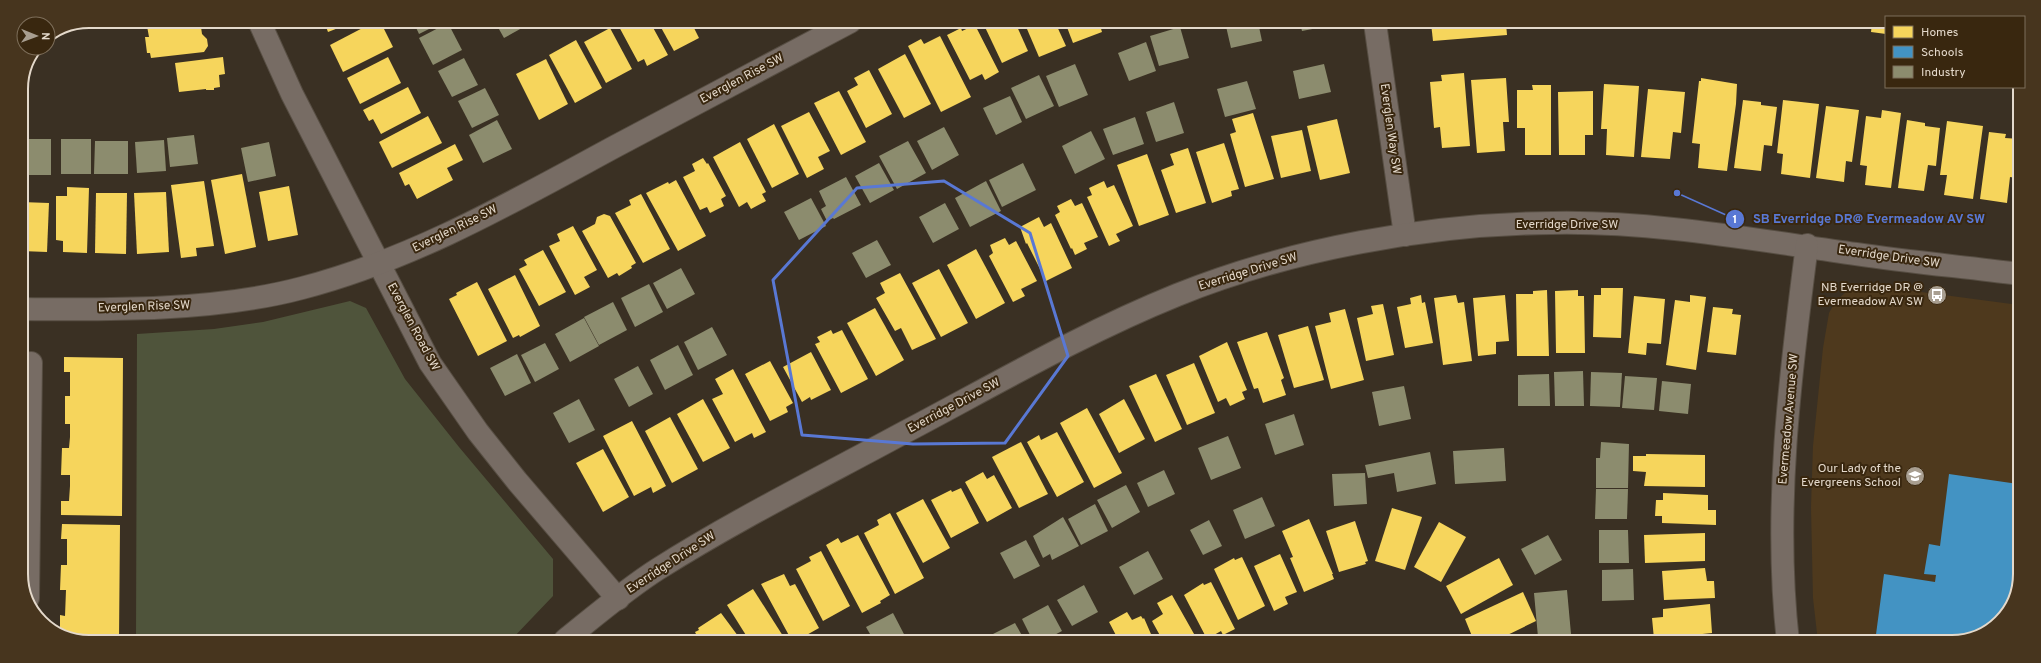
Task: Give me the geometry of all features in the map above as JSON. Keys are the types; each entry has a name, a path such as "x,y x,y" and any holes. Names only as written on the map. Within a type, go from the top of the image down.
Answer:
{"street":[{"name":"Everglen Road SW","path":"262,28 292,94 430,363 473,426 517,481 618,599"},
{"name":"Everglen Rise SW","path":"28,309 61,310 190,305 249,299 302,288 379,263 438,238 548,183 839,28"},
{"name":"Everglen Way SW","path":"1376,28 1405,235"},
{"name":"Everridge Drive SW","path":"571,635 654,571 716,534 1117,321 1180,294 1257,268 1344,245 1405,235 1476,226 1553,222 1646,227 1807,245 1853,254 2013,273"},
{"name":"Evermeadow Avenue SW","path":"1788,635 1783,561 1784,445 1807,245"},
{"path":"28,414 31,363"}],"highlighted area":[{"path":"944,181 1030,233 1068,356 1005,443 913,444 802,435 773,280 857,188"}],"shaded area":[{"name":"Our Lady of the Evergreens School","path":"1876,286 2013,304 2013,574 2011,590 2003,608 1998,614 1979,629 1972,632 1952,635 1817,635 1813,598 1811,507 1813,446 1823,348 1829,313 1835,302 1845,293 1859,288"}],"green space":[{"path":"350,301 366,308 405,379 459,447 553,559 553,596 516,635 136,635 137,334 214,329 263,322"}],"building: Homes":[{"path":"147,28 201,28 202,34 207,39 208,46 204,52 151,58 150,53 147,53 145,37 149,37"},
{"path":"327,28 338,28 328,32"},
{"path":"363,28 384,28 393,47 343,72 330,45"},
{"path":"610,28 632,69 606,83 584,42"},
{"path":"620,28 653,28 668,55 647,66 644,59 638,62"},
{"path":"661,28 694,28 699,38 674,51"},
{"path":"961,28 962,31 968,28 977,28 999,72 985,80 982,74 970,80 947,35"},
{"path":"985,28 1018,28 1028,51 1002,63"},
{"path":"1027,28 1058,28 1066,46 1039,57"},
{"path":"1067,28 1101,28 1102,32 1073,43"},
{"path":"1432,28 1506,28 1507,35 1433,41"},
{"path":"1871,28 1885,28 1885,34 1871,32"},
{"path":"940,36 971,97 941,112 908,46 921,39 924,44"},
{"path":"576,40 602,88 575,103 549,55"},
{"path":"905,54 931,104 904,118 878,69"},
{"path":"223,57 225,74 219,75 220,87 214,88 214,90 206,89 179,92 175,63"},
{"path":"388,57 401,83 360,104 347,78"},
{"path":"546,59 568,104 539,120 516,74"},
{"path":"869,70 892,114 866,128 847,91 858,85 854,78"},
{"path":"1464,73 1470,146 1442,148 1440,127 1434,128 1430,82 1442,81 1441,75"},
{"path":"1506,78 1509,122 1503,122 1505,151 1477,153 1471,80"},
{"path":"1701,78 1737,84 1736,104 1727,171 1698,168 1700,144 1692,143 1699,81 1701,81"},
{"path":"1604,84 1639,86 1634,157 1606,155 1607,129 1601,129"},
{"path":"1532,85 1551,85 1551,155 1525,155 1525,128 1517,128 1517,90 1533,90"},
{"path":"408,87 421,113 381,134 373,119 369,121 363,110"},
{"path":"1648,89 1685,92 1681,133 1673,132 1670,159 1641,157"},
{"path":"839,91 866,142 841,155 814,103"},
{"path":"1593,91 1593,135 1585,135 1585,155 1559,155 1558,92"},
{"path":"1743,100 1761,102 1761,105 1777,107 1772,146 1764,145 1761,171 1734,168"},
{"path":"1783,100 1819,104 1810,178 1781,174 1783,154 1777,153"},
{"path":"1826,106 1859,110 1852,162 1846,161 1844,182 1816,178"},
{"path":"1882,110 1901,113 1891,188 1865,185 1867,166 1860,165 1866,116 1881,118"},
{"path":"809,112 830,151 818,157 824,169 807,178 781,126"},
{"path":"1253,113 1274,179 1245,187 1230,134 1236,132 1232,119"},
{"path":"428,116 442,143 392,168 379,142"},
{"path":"1337,119 1350,173 1320,180 1307,126"},
{"path":"1907,120 1925,123 1925,126 1940,128 1936,166 1928,165 1924,191 1898,188"},
{"path":"1947,121 1983,126 1973,199 1944,195 1947,175 1940,175"},
{"path":"774,124 799,174 772,188 747,139"},
{"path":"1302,130 1311,171 1281,178 1271,136"},
{"path":"1989,132 2006,134 2005,138 2013,139 2013,177 2010,177 2007,203 1980,199"},
{"path":"740,142 766,192 762,194 766,201 751,209 747,202 739,207 713,157"},
{"path":"1224,143 1239,189 1231,191 1232,196 1212,203 1196,152"},
{"path":"455,144 463,160 447,168 453,180 417,199 409,184 405,186 399,173"},
{"path":"1188,148 1206,203 1176,213 1161,170 1174,165 1170,154"},
{"path":"1147,154 1169,215 1139,226 1117,165"},
{"path":"703,158 707,164 708,163 726,196 721,199 724,206 710,213 707,207 700,210 683,177 695,171 692,164"},
{"path":"242,174 256,247 225,254 211,180"},
{"path":"676,180 706,236 678,251 646,193 668,182 669,184"},
{"path":"204,181 214,246 196,248 197,256 181,258 171,185"},
{"path":"1104,181 1107,188 1114,185 1133,226 1116,234 1120,241 1109,246 1087,197 1092,195 1089,188"},
{"path":"289,186 298,235 268,241 259,192"},
{"path":"67,187 89,188 87,253 63,252 63,241 56,240 56,196 67,196"},
{"path":"166,192 169,252 137,254 134,193"},
{"path":"96,193 127,193 126,254 95,253"},
{"path":"641,194 670,249 643,263 615,213 631,205 629,200"},
{"path":"1071,199 1075,206 1082,203 1098,237 1084,243 1087,249 1075,255 1055,215 1060,212 1057,206"},
{"path":"28,202 49,203 47,252 28,251"},
{"path":"604,214 610,216 636,263 631,266 632,268 619,276 617,273 608,278 582,231 595,224 597,217"},
{"path":"1039,217 1044,227 1051,223 1072,268 1046,281 1027,243 1026,244 1020,227"},
{"path":"573,226 597,270 584,277 590,287 575,295 549,246 560,241 557,234"},
{"path":"1005,238 1009,245 1016,241 1037,281 1021,289 1025,296 1013,302 989,256 993,253 990,245"},
{"path":"976,249 1005,303 976,319 947,265"},
{"path":"543,250 566,292 539,306 519,269 527,265 524,260"},
{"path":"939,269 968,323 941,337 912,283"},
{"path":"900,273 936,339 912,350 901,328 895,331 876,298 885,293 880,283"},
{"path":"515,275 540,326 520,337 519,335 513,338 488,289"},
{"path":"477,282 507,341 478,356 449,299 457,295 456,293"},
{"path":"1601,288 1623,288 1621,338 1593,337 1594,295 1601,295"},
{"path":"1547,290 1549,356 1517,356 1516,294 1533,294 1533,291"},
{"path":"1578,290 1578,296 1584,296 1585,353 1556,353 1555,291"},
{"path":"1421,295 1422,303 1425,302 1433,343 1405,348 1397,307 1411,304 1410,298"},
{"path":"1456,295 1458,303 1464,302 1472,361 1443,365 1434,298"},
{"path":"1505,295 1509,341 1496,342 1496,354 1478,356 1473,298"},
{"path":"1690,295 1706,297 1696,370 1666,365 1675,300 1690,302"},
{"path":"1634,296 1665,299 1661,344 1647,343 1646,355 1628,353"},
{"path":"1383,304 1394,355 1366,361 1357,318 1373,314 1371,306"},
{"path":"1713,307 1733,309 1732,314 1741,315 1736,355 1707,352"},
{"path":"875,308 904,360 876,376 847,323"},
{"path":"1345,309 1364,380 1331,389 1315,326 1331,322 1329,313"},
{"path":"1308,326 1324,380 1294,388 1278,335"},
{"path":"831,330 833,334 842,330 868,379 841,393 815,344 820,342 817,337"},
{"path":"1267,332 1284,378 1281,380 1286,395 1263,403 1258,388 1254,389 1237,342"},
{"path":"1227,342 1247,390 1242,392 1245,399 1230,406 1226,398 1218,402 1199,356"},
{"path":"811,352 831,390 811,400 810,397 802,402 783,367"},
{"path":"64,357 123,358 122,516 61,515 61,501 69,501 70,486 70,475 61,475 62,448 69,448 70,437 70,424 65,424 65,396 70,396 70,372 64,372"},
{"path":"770,361 793,403 786,407 788,412 770,421 745,374"},
{"path":"1194,363 1215,413 1187,425 1166,375"},
{"path":"733,369 766,432 754,438 752,433 735,442 712,399 723,394 715,379"},
{"path":"1156,374 1182,429 1155,442 1129,386"},
{"path":"703,399 730,448 703,462 677,414"},
{"path":"1124,399 1145,439 1119,453 1099,414"},
{"path":"1087,408 1122,473 1094,488 1060,423"},
{"path":"670,417 698,469 672,483 645,431"},
{"path":"632,421 666,486 653,493 651,487 634,496 603,436"},
{"path":"1057,432 1084,482 1057,497 1027,442 1039,435 1041,440"},
{"path":"1021,442 1048,494 1019,508 992,457"},
{"path":"603,449 629,497 603,512 576,463"},
{"path":"1646,454 1705,455 1705,487 1644,486 1646,472 1633,471 1633,456 1646,456"},
{"path":"983,472 987,479 994,475 1012,508 987,522 965,482"},
{"path":"961,488 979,523 951,538 931,500 951,490 952,492"},
{"path":"1663,493 1708,495 1708,510 1716,510 1716,525 1662,523 1662,516 1655,516 1656,500 1663,500"},
{"path":"923,499 950,548 923,563 896,513"},
{"path":"1392,508 1422,517 1405,570 1375,561"},
{"path":"890,513 924,578 895,594 864,533 879,525 877,520"},
{"path":"1309,519 1334,579 1304,592 1290,558 1293,557 1282,531"},
{"path":"1355,521 1368,561 1365,562 1366,564 1339,572 1326,531"},
{"path":"1439,522 1466,537 1441,582 1414,567"},
{"path":"62,524 120,525 119,635 89,635 73,633 60,628 60,615 65,616 66,590 60,590 61,565 67,565 67,539 61,539"},
{"path":"1705,533 1705,561 1645,563 1644,535"},
{"path":"858,535 890,595 880,601 881,603 862,613 826,545 838,538 841,543"},
{"path":"821,551 850,606 823,621 796,569 811,561 809,557"},
{"path":"1280,554 1297,592 1285,597 1288,604 1274,611 1254,566"},
{"path":"1242,557 1265,606 1238,620 1214,569 1234,558 1235,560"},
{"path":"1499,558 1513,585 1461,614 1446,586"},
{"path":"1705,568 1707,581 1714,581 1715,598 1664,600 1662,571"},
{"path":"784,574 790,586 795,584 819,628 807,635 789,635 761,584"},
{"path":"1211,582 1235,629 1223,635 1221,631 1214,635 1205,635 1184,595 1203,583 1204,585"},
{"path":"753,589 782,635 746,635 727,605"},
{"path":"1523,592 1536,621 1507,635 1472,635 1465,619"},
{"path":"1172,595 1195,635 1160,635 1152,621 1163,614 1157,603"},
{"path":"1710,604 1712,633 1693,635 1654,635 1652,618 1663,617 1663,609"},
{"path":"1127,612 1132,620 1141,616 1143,619 1144,618 1151,635 1116,635 1109,622"},
{"path":"721,613 737,635 696,635 695,632 699,630 698,628"}],"building: Schools":[{"path":"1949,474 2013,483 2013,574 2011,590 2008,598 1998,614 1979,629 1964,634 1876,635 1884,574 1935,582 1936,575 1924,574 1929,544 1940,546"}],"building: Industry":[{"path":"416,28 431,28 419,34"},
{"path":"438,28 451,28 462,50 433,65 419,38"},
{"path":"498,28 522,28 504,38"},
{"path":"1180,28 1189,58 1159,66 1150,36"},
{"path":"1226,28 1259,28 1262,41 1231,48"},
{"path":"1301,28 1318,28 1302,31"},
{"path":"1146,42 1156,71 1129,81 1118,53"},
{"path":"464,58 478,85 452,97 438,71"},
{"path":"1075,64 1088,95 1059,107 1046,76"},
{"path":"1324,64 1331,92 1299,99 1293,71"},
{"path":"1039,75 1054,106 1026,119 1011,88"},
{"path":"1247,81 1256,109 1225,117 1217,89"},
{"path":"485,88 499,115 472,128 458,101"},
{"path":"1010,96 1022,122 996,135 983,108"},
{"path":"1174,102 1184,133 1156,142 1146,112"},
{"path":"1135,117 1144,144 1113,155 1103,129"},
{"path":"497,120 512,149 483,163 469,135"},
{"path":"944,127 959,155 932,170 917,141"},
{"path":"1091,131 1105,159 1075,174 1062,146"},
{"path":"194,135 198,164 170,167 167,138"},
{"path":"28,139 51,139 51,175 28,175"},
{"path":"61,139 91,139 91,174 61,174"},
{"path":"164,140 166,171 137,173 135,142"},
{"path":"95,141 128,141 128,174 94,174"},
{"path":"908,141 926,173 897,189 879,156"},
{"path":"269,142 276,176 248,182 241,148"},
{"path":"879,163 894,190 870,203 855,176"},
{"path":"1023,163 1036,190 1002,207 989,180"},
{"path":"846,177 861,205 827,221 821,209 826,206 819,191"},
{"path":"986,181 1001,211 970,227 955,198"},
{"path":"811,198 826,226 799,240 784,212"},
{"path":"945,203 959,229 933,243 919,217"},
{"path":"877,240 891,265 866,278 852,253"},
{"path":"681,268 695,294 667,309 653,283"},
{"path":"649,284 663,312 635,327 621,298"},
{"path":"613,302 627,330 599,345 584,317"},
{"path":"584,318 599,346 570,362 555,334"},
{"path":"712,327 727,355 698,370 684,342"},
{"path":"545,343 559,369 535,382 521,355"},
{"path":"678,345 693,375 665,390 650,360"},
{"path":"517,354 531,383 505,396 490,368"},
{"path":"638,366 653,394 629,407 614,379"},
{"path":"1583,371 1584,406 1555,406 1554,372"},
{"path":"1591,372 1622,373 1620,407 1590,406"},
{"path":"1549,374 1550,406 1518,406 1518,375"},
{"path":"1625,376 1657,378 1654,410 1622,408"},
{"path":"1662,381 1691,384 1688,414 1659,411"},
{"path":"1404,386 1411,419 1379,426 1372,392"},
{"path":"579,399 595,430 569,443 553,413"},
{"path":"1294,414 1304,445 1275,455 1265,424"},
{"path":"1228,436 1241,468 1211,480 1198,448"},
{"path":"1601,442 1629,444 1628,488 1596,488 1596,458 1600,458"},
{"path":"1504,448 1506,481 1455,484 1453,451"},
{"path":"1430,452 1436,484 1397,492 1394,473 1368,478 1365,465"},
{"path":"1164,470 1175,494 1148,507 1137,483"},
{"path":"1365,473 1367,504 1334,506 1332,474"},
{"path":"1126,485 1140,512 1112,528 1097,500"},
{"path":"1596,489 1628,489 1627,519 1595,519"},
{"path":"1262,497 1275,526 1245,539 1233,510"},
{"path":"1095,504 1108,531 1081,545 1068,519"},
{"path":"1063,517 1079,546 1052,560 1050,554 1043,558 1033,536"},
{"path":"1209,520 1222,546 1203,555 1190,530"},
{"path":"1599,530 1628,530 1629,563 1599,563"},
{"path":"1548,535 1562,560 1535,575 1521,549"},
{"path":"1026,540 1040,566 1014,579 1000,553"},
{"path":"1148,551 1163,579 1134,595 1119,567"},
{"path":"1633,569 1634,600 1602,601 1602,570"},
{"path":"1084,585 1098,612 1072,626 1057,600"},
{"path":"1567,590 1571,634 1538,635 1534,593"},
{"path":"1048,605 1062,631 1054,635 1030,635 1022,619"},
{"path":"893,613 904,635 871,635 866,627"},
{"path":"1015,623 1022,635 991,635"}],"place":[{"name":"SB Everridge DR@ Evermeadow AV SW","path":"1677,193"},
{"name":"NB Everridge DR @ Evermeadow AV SW","path":"1937,295"},
{"name":"Our Lady of the Evergreens School","path":"1915,476"}]}
